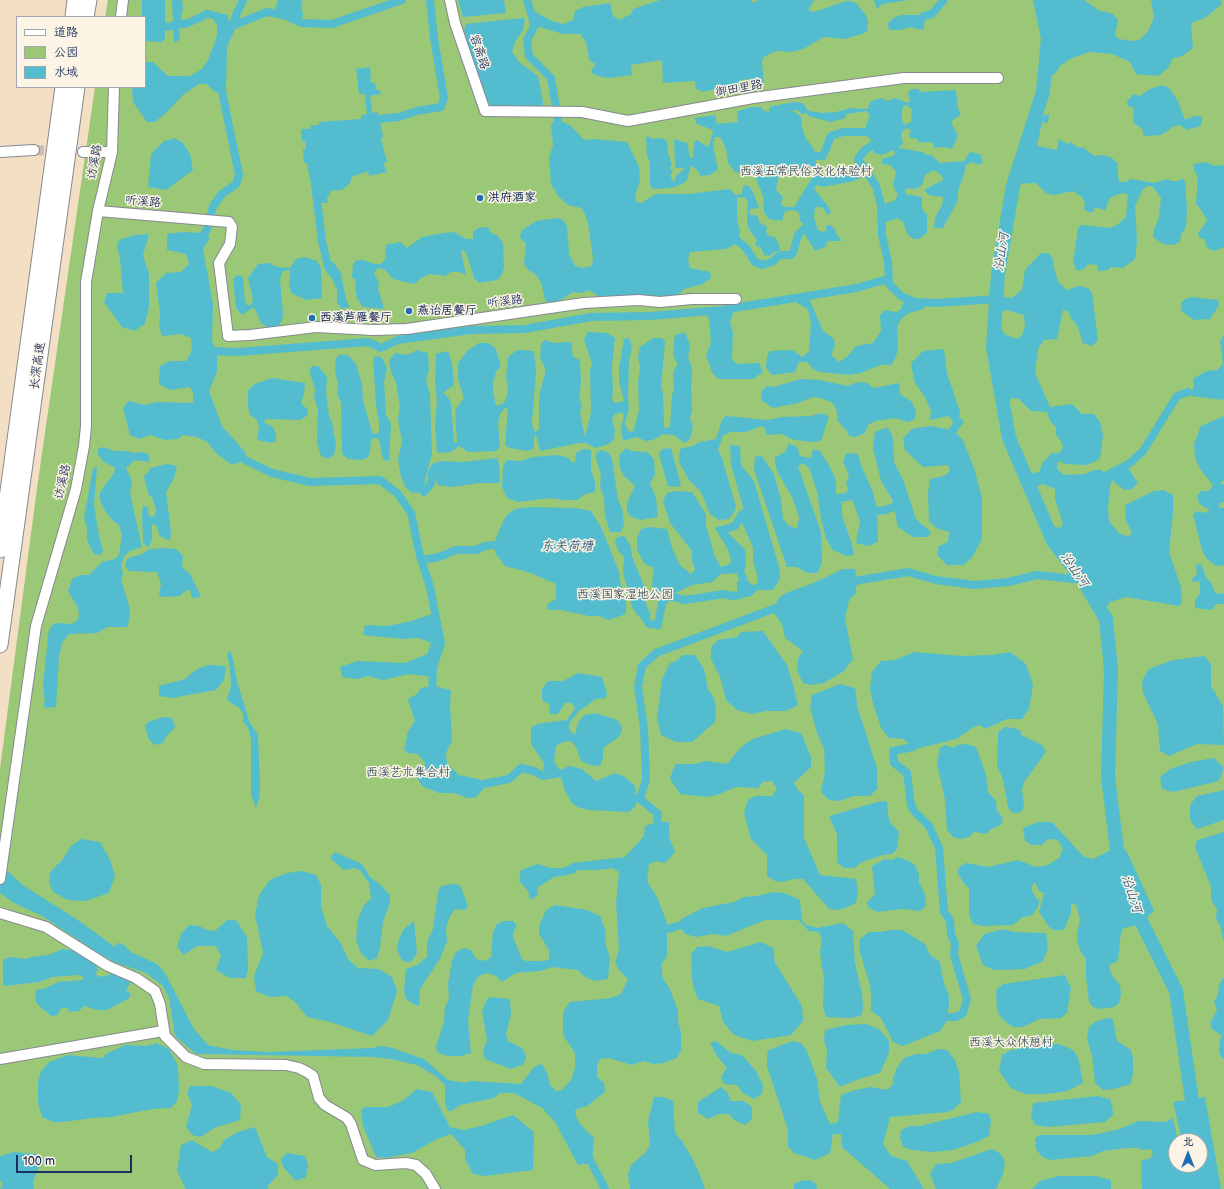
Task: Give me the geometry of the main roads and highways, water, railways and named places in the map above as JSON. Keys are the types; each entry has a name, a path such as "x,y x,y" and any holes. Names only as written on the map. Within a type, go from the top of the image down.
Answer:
{"highway":[{"path":"73,16 75,0"},
{"path":"86,16 88,0"},
{"name":"长深高速","path":"0,550 64,88"},
{"name":"长深高速","path":"0,645 77,88"}],"water":[{"path":"142,0 165,0 165,38 162,42 146,41 146,16 142,16"},
{"path":"172,0 182,0 183,7 179,29 180,36 178,41 174,42"},
{"path":"278,0 303,0 301,4 303,15 300,22 284,15 271,13 275,9"},
{"path":"458,0 504,0 506,13 463,17"},
{"path":"660,0 751,0 753,3 759,0 814,0 808,10 814,12 846,1 851,1 856,3 865,14 868,20 867,31 844,39 824,37 803,49 791,52 776,51 771,53 764,57 762,62 764,84 752,84 751,79 739,80 739,83 727,85 727,87 701,92 700,89 696,90 695,81 663,83 662,60 631,65 632,75 608,78 593,74 591,70 596,64 591,62 589,59 586,42 580,34 563,34 540,27 533,29 533,19 530,9 552,21 563,24 573,20 575,11 583,7 610,3 613,16 619,20 631,14 633,9"},
{"path":"874,0 909,0 882,4 877,9"},
{"path":"1040,0 1084,0 1100,11 1111,13 1118,19 1115,36 1119,39 1132,41 1139,40 1149,30 1154,17 1151,0 1221,0 1222,4 1205,18 1191,23 1193,48 1182,56 1173,58 1168,68 1158,76 1136,74 1130,62 1112,54 1089,52 1070,59 1060,66 1055,74 1045,77 1048,38"},
{"path":"204,10 227,15 232,26 223,46 223,95 214,91 206,84 199,84 184,94 155,122 147,122 133,102 132,88 146,88 146,62 153,62 168,76 190,76 202,69 208,60 217,36 217,25 213,19 203,16"},
{"path":"902,15 923,15 925,18 924,28 921,30 911,27 900,30 890,30 887,24 893,18"},
{"path":"522,18 525,19 523,30 515,42 512,52 519,62 538,76 543,101 542,109 492,107 484,96 470,55 464,30 466,24"},
{"path":"370,67 371,83 375,83 376,90 380,90 381,94 370,96 372,113 378,112 383,137 381,138 387,162 383,163 387,172 369,176 368,171 352,177 350,183 342,190 330,191 330,196 327,196 328,203 314,202 307,163 304,163 303,149 306,149 305,141 302,141 301,129 310,129 311,125 319,125 319,122 361,119 361,115 367,114 365,94 359,94 356,69"},
{"path":"1162,85 1169,88 1178,101 1185,120 1194,116 1202,116 1200,126 1187,130 1180,125 1174,126 1161,135 1143,136 1143,130 1133,122 1134,110 1132,107 1128,106 1127,101 1134,94 1140,96 1150,89"},
{"path":"919,89 919,92 956,90 958,109 961,114 951,122 958,136 952,149 943,147 934,148 933,143 919,143 918,139 911,138 909,136 911,130 906,128 901,133 903,144 898,148 931,155 940,163 964,161 970,152 980,154 983,161 980,165 971,162 966,165 959,187 957,202 943,228 934,228 935,218 942,205 943,197 929,195 924,190 943,180 942,176 934,170 925,175 922,185 918,188 907,188 905,191 906,194 922,197 922,209 927,215 927,233 919,239 914,239 908,235 903,222 897,218 882,224 881,205 894,201 898,195 893,186 896,171 890,165 882,164 882,159 895,155 894,150 882,155 874,153 871,140 867,137 866,124 870,117 867,111 846,114 846,118 830,122 809,116 803,110 822,113 836,112 851,108 867,109 871,101 882,98 887,101 896,98 908,103 910,101 908,94 910,90","holes":["907,105 912,110 911,122 904,125 902,119 902,110 904,106"]},
{"path":"752,107 761,107 763,110 768,112 778,110 781,112 791,111 797,113 801,117 802,127 806,139 814,149 816,165 810,175 804,177 792,171 782,172 779,175 776,190 783,197 781,204 785,207 794,207 813,176 846,172 860,161 867,174 854,181 823,187 817,185 814,189 831,212 828,215 822,207 815,207 814,218 818,230 822,232 826,231 826,226 830,225 834,228 842,241 828,241 825,247 815,251 804,233 804,225 800,221 799,213 795,210 785,211 782,221 769,219 764,212 763,196 755,176 750,170 745,170 740,173 735,172 728,163 726,148 720,137 715,137 713,146 718,169 710,175 700,176 699,172 691,165 687,180 682,184 672,188 652,189 650,185 650,163 647,155 646,137 650,137 651,139 662,138 667,141 668,153 672,165 670,168 673,171 670,175 674,183 676,176 685,168 676,168 674,139 687,143 690,157 693,158 694,143 697,140 708,147 712,137 713,130 697,124 694,118 715,115 717,124 738,122 737,111"},
{"path":"1049,114 1048,123 1042,122 1037,146 1057,150 1059,139 1068,144 1070,142 1077,147 1084,148 1094,156 1104,155 1112,158 1117,163 1119,182 1125,182 1132,179 1155,183 1167,179 1179,181 1182,178 1185,182 1187,209 1186,227 1181,234 1180,242 1173,245 1163,244 1153,237 1159,217 1161,198 1152,186 1147,186 1142,191 1135,206 1137,241 1135,259 1123,268 1111,267 1108,270 1098,271 1097,265 1088,264 1084,269 1077,271 1073,263 1078,228 1081,225 1110,228 1117,225 1126,217 1128,195 1125,193 1119,194 1110,198 1105,210 1097,207 1094,209 1094,212 1088,212 1084,209 1085,203 1082,197 1073,191 1054,195 1046,193 1036,183 1013,184 1034,119"},
{"path":"555,119 570,125 584,140 595,139 627,142 639,167 640,180 635,197 637,202 641,203 656,194 688,194 730,189 735,195 742,194 743,186 748,185 753,192 759,208 750,209 749,214 757,216 760,223 767,227 766,232 769,236 775,237 780,247 779,251 774,252 770,256 764,255 761,248 755,245 757,240 747,224 748,202 745,198 737,197 737,220 740,231 738,243 726,249 690,252 688,259 690,268 710,272 711,278 703,284 684,289 679,294 669,297 642,295 601,298 589,290 582,293 573,292 551,304 545,300 541,282 535,274 528,270 524,264 526,244 520,237 521,231 536,221 557,218 563,220 567,226 569,254 575,266 582,268 592,266 593,258 588,223 585,214 581,208 568,205 559,197 551,184 549,158 553,145 551,125"},
{"path":"175,138 183,143 190,154 193,170 166,190 148,187 151,154 164,141"},
{"path":"1206,162 1215,166 1224,165 1224,247 1215,251 1206,246 1205,240 1199,237 1198,233 1207,221 1202,211 1196,204 1198,177 1194,170 1194,164"},
{"path":"488,227 491,233 498,236 503,243 504,267 502,275 497,280 479,283 474,278 464,250 461,252 466,275 459,272 451,272 445,276 430,274 421,278 414,284 393,279 384,269 378,268 374,273 379,283 378,288 384,309 363,307 357,299 355,287 356,280 352,277 353,264 357,260 381,264 385,259 386,245 400,242 407,248 422,237 454,232 466,239 473,239 473,232 478,228"},
{"path":"183,232 204,233 210,238 203,249 213,304 212,341 217,353 217,372 209,391 222,426 245,452 245,460 232,465 217,454 207,442 197,437 183,435 178,439 165,440 150,435 139,439 130,435 123,408 129,401 145,405 157,402 193,403 193,393 190,387 170,390 159,384 160,366 170,361 186,361 192,350 191,338 181,334 162,336 159,326 160,314 156,283 166,273 181,272 189,264 186,254 167,250 167,234"},
{"path":"149,234 143,255 149,274 149,307 145,324 134,331 122,327 104,302 107,293 123,293 120,259 117,246 119,240 135,235"},
{"path":"1041,253 1049,253 1053,259 1054,269 1059,283 1067,290 1079,286 1088,288 1092,293 1098,340 1092,346 1083,343 1078,327 1068,311 1063,310 1057,339 1044,340 1038,349 1035,373 1050,407 1072,404 1082,414 1094,414 1100,422 1103,436 1100,459 1087,465 1066,464 1058,461 1057,469 1064,475 1085,474 1094,470 1101,470 1107,475 1126,465 1138,483 1132,489 1124,490 1112,480 1108,509 1109,521 1119,533 1128,537 1132,532 1126,521 1125,505 1154,491 1164,490 1173,495 1173,513 1169,552 1181,587 1182,603 1179,606 1126,597 1110,602 1102,614 1083,580 1053,541 1046,525 1060,528 1063,524 1055,499 1055,489 1043,484 1037,486 1034,497 1028,474 1039,472 1043,462 1052,453 1059,453 1063,448 1061,441 1056,435 1056,427 1050,421 1047,412 1031,411 1019,399 1012,398 1003,406 993,347 995,325 999,327 1006,335 1017,339 1022,335 1025,327 1024,315 1006,310 996,315 997,293 1004,297 1012,298 1022,290 1025,270"},
{"path":"305,257 317,261 321,268 322,298 306,300 291,293 289,284 290,270 283,271 280,280 283,313 282,321 278,326 268,328 261,323 254,307 242,315 236,308 233,279 238,275 243,277 245,301 247,305 251,305 253,300 248,278 258,264 269,263 277,267 290,268 296,259"},
{"path":"325,262 333,262 341,273 346,300 350,307 342,309 337,303 337,290 332,278 323,266"},
{"path":"808,296 823,331 834,339 835,345 831,355 839,362 847,357 856,346 873,343 881,331 880,315 885,310 897,312 901,309 905,298 915,302 924,303 924,309 909,313 902,318 897,326 898,347 896,357 891,365 880,365 861,373 849,375 820,372 813,369 807,362 799,362 795,372 772,375 766,368 767,356 770,351 792,350 803,357 809,351 811,324 809,314 807,309 791,299"},
{"path":"1192,297 1218,300 1219,305 1210,319 1194,320 1182,311 1181,303 1185,299"},
{"path":"732,308 733,315 730,321 733,333 732,359 737,364 759,363 763,372 753,379 718,379 712,372 706,355 711,343 709,319 704,311"},
{"path":"588,332 607,333 615,338 612,366 612,400 615,403 624,401 619,381 619,368 624,339 629,338 632,346 629,361 629,409 625,423 628,431 633,432 639,411 638,382 640,368 638,357 640,347 653,338 662,338 665,342 661,387 663,393 664,428 670,427 672,395 674,389 673,371 678,365 673,356 674,341 675,335 685,332 690,345 688,358 692,368 692,410 690,419 693,426 690,439 684,443 674,435 664,434 653,440 646,441 636,437 623,441 621,429 624,415 621,412 615,414 612,419 615,430 614,439 609,444 595,448 586,443 579,443 540,451 536,435 534,437 534,449 528,451 510,448 505,445 508,409 505,408 500,414 498,424 500,447 496,451 468,452 459,446 451,452 437,453 435,425 437,401 435,380 436,354 448,351 452,363 454,385 443,393 448,397 451,403 454,442 457,443 455,410 464,398 458,379 458,363 468,350 479,343 489,343 496,349 501,366 496,372 493,383 496,406 504,403 507,396 508,387 506,377 508,357 517,350 534,351 536,372 532,422 535,432 539,429 539,396 545,373 545,368 540,358 541,344 545,340 554,343 571,342 573,357 580,360 581,383 579,398 582,405 580,413 585,437 591,412 590,371 592,364 584,339"},
{"path":"1224,335 1224,400 1191,396 1188,392 1193,390 1194,378 1207,371 1217,370 1223,364 1220,341"},
{"path":"944,349 947,373 960,412 959,422 953,422 949,416 930,420 931,411 925,397 915,383 912,369 911,363 923,351"},
{"path":"417,350 428,353 429,370 426,381 430,394 432,454 425,480 424,492 413,493 406,488 401,477 398,459 402,442 398,419 400,407 396,383 391,372 389,361 395,353 407,355"},
{"path":"341,354 349,356 356,364 362,384 363,400 372,433 375,434 379,432 379,422 376,404 373,359 375,356 381,357 384,361 387,369 384,382 386,415 391,424 389,461 384,460 379,439 375,438 371,439 370,453 367,458 361,460 348,459 342,454 341,403 337,393 338,384 335,371 336,358"},
{"path":"312,366 318,366 327,377 326,392 329,416 332,422 336,445 334,455 328,459 321,456 317,442 318,409 314,397 315,389 309,370"},
{"path":"272,378 305,383 301,403 307,409 308,415 300,420 266,419 264,422 273,427 276,435 276,441 272,443 257,440 259,427 257,420 250,415 248,407 248,390 255,384"},
{"path":"801,379 820,380 847,386 858,382 867,383 874,388 899,383 900,394 912,402 916,411 915,419 907,422 896,418 875,421 868,425 865,433 855,437 849,436 847,431 837,420 837,411 833,403 824,399 813,397 798,403 773,408 761,400 762,390 767,386 773,387"},
{"path":"822,413 829,417 821,441 810,442 791,439 782,434 766,435 766,429 761,426 746,432 731,432 723,435 718,450 722,458 736,507 729,519 719,520 710,514 701,492 689,480 679,462 680,449 693,446 700,442 716,439 722,420 726,416 767,420 782,417 811,416"},
{"path":"1224,416 1224,480 1220,484 1224,484 1224,502 1219,504 1220,508 1224,508 1224,565 1216,566 1206,558 1202,550 1193,515 1197,511 1205,513 1210,510 1199,504 1197,496 1201,491 1209,491 1213,485 1200,469 1195,457 1194,444 1201,426"},
{"path":"930,426 953,430 963,440 974,468 982,498 981,541 973,556 964,565 947,565 937,555 939,546 948,542 949,532 938,529 929,522 928,493 930,479 944,476 950,471 948,465 923,467 905,450 903,438 912,429"},
{"path":"888,427 893,438 894,462 904,482 916,519 931,532 928,537 913,537 898,527 892,499 881,481 873,448 875,432"},
{"path":"789,443 798,448 799,455 803,457 811,458 813,450 819,450 830,467 836,480 836,493 842,505 842,516 852,544 854,555 846,556 833,550 826,539 817,491 809,468 803,463 798,466 821,532 822,564 817,573 807,573 797,567 787,567 754,470 755,457 761,455 774,474 781,499 783,519 788,525 797,529 799,517 793,499 777,471 775,463 775,457 785,452"},
{"path":"730,445 740,446 741,465 754,481 779,567 780,579 773,590 757,590 752,596 741,598 737,591 737,583 740,578 745,578 752,585 757,584 758,577 753,562 753,547 741,521 743,507 731,465"},
{"path":"103,447 115,451 127,451 134,453 143,452 149,455 149,462 135,460 126,468 132,481 130,493 142,547 130,551 124,556 121,566 123,574 121,580 130,609 129,621 127,627 107,627 97,633 69,634 62,643 59,657 56,707 45,708 43,704 45,701 43,685 49,629 55,623 71,624 77,621 79,616 78,608 68,591 72,579 80,575 89,575 102,562 115,559 119,555 122,535 119,525 113,521 105,511 100,500 100,492 114,473 115,468 104,462 98,455 98,449"},
{"path":"626,448 631,451 647,452 654,459 655,475 650,483 656,498 658,517 640,520 630,516 627,511 627,503 635,486 624,476 620,468 619,455"},
{"path":"671,448 681,485 677,487 668,486 659,452 663,449"},
{"path":"583,449 591,450 591,470 595,482 595,492 585,494 578,500 550,498 519,502 508,499 502,487 503,466 507,460 520,461 533,457 556,455 567,457 575,463 576,453"},
{"path":"601,450 608,452 612,458 618,500 622,508 624,524 621,532 610,532 605,516 604,497 600,487 601,475 596,458 596,453"},
{"path":"846,453 858,454 861,465 873,492 877,508 878,542 869,546 856,543 860,521 846,483 849,475 843,462"},
{"path":"497,458 499,464 500,483 480,483 452,487 437,485 435,467 439,461 463,462"},
{"path":"166,464 177,466 174,478 166,492 171,531 170,541 160,536 156,525 152,524 152,540 148,548 143,542 143,505 148,508 149,516 154,517 156,510 153,499 148,493 144,477 151,468"},
{"path":"97,467 94,505 103,550 101,555 94,554 87,540 87,528 84,518 93,468"},
{"path":"676,491 692,492 706,514 706,526 714,554 721,567 730,564 731,560 728,550 715,528 719,526 722,526 745,550 746,564 744,573 721,574 712,582 692,585 669,596 657,596 652,586 654,568 644,563 637,550 637,538 641,529 648,527 667,529 672,548 680,565 691,574 695,570 692,561 692,551 670,523 663,501 667,493"},
{"name":"东关荷塘","path":"530,507 575,508 591,511 602,529 619,572 622,594 626,602 626,614 608,620 599,616 589,616 560,610 548,610 547,604 556,599 556,584 531,573 505,566 495,553 495,541 500,528 506,516 515,509"},
{"path":"624,536 630,544 632,556 646,591 645,601 651,616 638,616 632,607 623,573 624,557 618,550 615,542 617,537"},
{"path":"150,549 176,549 183,556 182,567 190,574 201,597 192,598 190,590 186,590 180,596 161,597 159,595 161,584 157,572 129,571 125,566 127,559 133,556 140,555"},
{"path":"1201,564 1206,577 1212,584 1215,593 1224,593 1224,604 1216,604 1212,610 1195,608 1195,600 1200,594 1200,581 1193,582 1192,579 1197,574 1196,565"},
{"path":"843,569 855,569 857,581 855,594 849,600 845,618 853,659 844,671 824,683 811,685 803,683 797,671 798,658 803,651 785,638 782,624 772,610 779,598 786,593 811,584"},
{"path":"435,613 441,643 433,668 433,677 409,674 383,680 368,676 357,679 342,677 340,667 357,661 405,663 427,654 431,643 419,638 403,639 363,635 365,625 387,626 408,622"},
{"path":"763,631 787,665 798,705 786,711 766,711 752,714 737,710 726,700 720,677 711,659 711,647 718,640 737,637 741,632"},
{"path":"231,651 238,685 250,723 258,734 260,785 259,799 256,808 251,795 251,739 248,727 243,722 243,713 238,707 227,700 231,686 230,668 227,654"},
{"path":"914,652 962,656 993,655 1010,652 1026,664 1033,685 1029,709 1022,719 1007,719 985,729 980,725 974,727 956,739 916,749 903,739 889,738 881,728 872,700 870,688 872,672 881,661 895,660"},
{"path":"683,655 695,655 704,669 708,689 714,698 716,712 715,722 692,742 676,742 661,735 657,718 662,679 670,663 675,662"},
{"path":"1205,656 1211,665 1211,686 1223,706 1224,745 1197,744 1169,756 1160,751 1158,724 1143,693 1142,681 1149,669 1173,660"},
{"path":"208,665 226,666 224,680 216,690 172,698 159,696 159,686 185,679 197,669"},
{"path":"578,673 602,677 607,693 606,698 596,699 579,711 570,722 569,729 573,734 576,733 577,724 584,715 596,713 617,720 621,725 622,730 620,736 603,748 603,758 600,766 590,765 581,761 576,747 571,741 563,742 556,746 554,761 560,772 564,768 570,766 582,769 596,781 615,773 625,777 635,786 636,806 629,812 589,810 577,807 571,802 564,788 560,773 543,776 544,763 531,744 531,728 537,724 567,720 575,709 572,703 565,703 558,714 550,714 549,704 542,700 542,689 548,681 563,681"},
{"path":"840,684 855,688 858,709 877,768 877,789 870,796 854,796 840,801 829,800 821,792 825,771 824,749 817,733 810,707 812,695"},
{"path":"433,686 451,690 450,704 452,741 446,753 447,763 459,775 478,779 488,784 475,798 467,798 454,793 439,793 422,786 417,778 424,774 425,763 418,754 408,753 404,749 408,731 415,721 408,699 417,694 421,688"},
{"path":"163,717 172,718 175,727 163,743 155,745 149,740 145,726 148,722"},
{"path":"1005,727 1014,728 1021,731 1021,735 1042,745 1046,752 1024,782 1022,789 1024,808 1019,813 1012,813 1008,807 1003,779 997,766 998,732"},
{"path":"786,729 801,733 811,757 811,767 794,783 798,790 804,795 804,838 820,875 856,879 858,891 856,903 839,910 829,909 803,879 793,879 783,882 775,881 767,876 767,855 751,839 744,813 748,800 755,796 772,796 777,789 772,781 763,782 758,788 736,787 717,795 706,797 680,794 670,779 676,764 695,764 706,761 727,764 741,747 753,739"},
{"path":"966,744 976,747 986,774 988,792 996,801 997,811 1003,818 1001,825 991,829 986,834 974,832 969,837 960,839 953,837 947,830 945,800 937,763 940,748 945,745 954,748 957,745"},
{"path":"1214,758 1224,768 1219,781 1173,792 1162,789 1160,777 1170,769 1191,762"},
{"path":"1224,790 1224,820 1197,829 1190,820 1190,805 1197,796"},
{"path":"881,801 887,802 889,821 899,832 897,849 892,854 883,855 862,862 854,868 844,868 837,862 837,834 829,816"},
{"path":"657,822 669,822 669,837 675,852 665,863 656,861 649,864 647,881 658,899 667,923 667,956 661,965 663,979 669,987 678,1010 678,1021 681,1032 681,1050 677,1058 663,1063 653,1064 644,1061 632,1065 608,1058 600,1059 597,1066 597,1077 604,1083 605,1092 587,1106 575,1110 576,1117 580,1124 594,1138 592,1163 578,1165 555,1122 542,1108 514,1093 500,1093 494,1098 460,1105 452,1111 448,1111 445,1103 445,1085 437,1077 417,1065 374,1057 196,1054 175,1036 169,998 163,986 146,973 114,962 98,953 42,916 14,903 0,893 0,864 24,886 75,918 115,947 117,943 123,944 131,952 157,964 165,973 194,1029 208,1045 232,1050 268,1052 373,1048 380,1046 389,1047 424,1059 448,1080 465,1083 469,1081 521,1084 534,1067 542,1064 547,1073 550,1085 557,1091 562,1090 571,1080 575,1068 575,1053 563,1035 563,1012 570,1002 611,998 621,994 628,979 619,970 615,963 619,949 616,903 619,872 612,868 599,870 578,870 573,874 554,877 537,888 538,895 530,900 528,891 519,881 521,870 538,864 551,868 564,868 573,863 625,857 644,836 645,826"},
{"path":"1038,822 1052,822 1083,856 1093,859 1117,847 1126,850 1154,910 1142,924 1124,928 1121,932 1118,960 1115,963 1111,963 1109,968 1113,977 1120,985 1121,995 1119,1003 1114,1007 1101,1009 1093,1007 1089,1002 1086,977 1086,958 1081,953 1078,944 1077,935 1080,919 1076,905 1072,903 1071,913 1064,930 1054,930 1049,927 1039,912 1044,893 1039,891 1035,882 1031,887 1034,895 1039,901 1038,907 1031,916 1023,917 1013,925 983,926 973,924 969,915 969,889 957,872 960,866 966,863 988,867 1018,860 1036,867 1048,865 1059,858 1063,849 1058,840 1048,839 1042,845 1032,845 1025,841 1023,828"},
{"path":"1224,832 1224,943 1220,925 1216,919 1217,909 1211,900 1211,887 1195,847 1197,840"},
{"path":"81,839 100,842 110,860 115,875 109,893 85,901 68,900 53,892 49,883 50,872 63,859 71,846"},
{"path":"335,852 362,864 370,877 382,886 390,895 390,903 383,921 380,948 377,958 369,961 361,953 356,940 358,919 364,905 371,899 369,883 360,870 354,868 344,870 330,858"},
{"path":"898,857 915,865 919,875 919,883 925,894 926,906 920,911 903,909 877,912 868,907 867,902 875,894 872,866 885,859 892,860"},
{"path":"302,871 316,875 321,885 321,907 327,926 340,942 348,959 358,968 379,969 392,977 397,991 388,1020 372,1036 330,1022 307,1017 296,1003 287,996 269,997 256,991 254,976 263,953 255,915 259,895 270,880 287,873"},
{"path":"453,884 460,885 468,906 465,910 455,909 450,916 446,928 447,941 441,957 420,989 419,1006 406,999 404,991 406,969 417,965 427,957 427,942 433,929 438,892 441,886"},
{"path":"773,892 784,893 800,900 802,921 806,925 817,928 843,923 853,931 855,963 862,993 863,1008 861,1016 849,1018 826,1017 823,1007 824,980 820,952 822,940 819,932 809,931 798,920 765,920 726,936 713,934 696,937 685,934 681,929 681,919 703,908 734,902 744,897 757,896"},
{"path":"555,905 587,910 600,916 605,929 606,946 610,957 608,979 595,981 585,977 578,970 552,967 540,971 516,973 502,982 496,976 488,973 479,976 473,985 468,1021 471,1053 461,1056 448,1056 438,1053 436,1046 444,1022 445,1007 449,999 448,984 452,960 456,952 464,948 471,950 476,959 485,961 491,957 493,932 497,924 504,921 513,921 517,926 513,932 513,937 522,959 526,961 543,961 549,959 549,950 539,934 539,926 546,910"},
{"path":"227,920 236,920 247,937 248,969 246,978 230,978 216,970 221,956 216,946 197,946 184,955 177,947 181,934 189,925 199,926 207,930 215,931"},
{"path":"414,921 417,953 411,962 402,961 397,950 399,939 404,929"},
{"path":"1003,929 1014,932 1046,933 1048,948 1043,961 1025,969 994,970 983,965 976,946 984,934"},
{"path":"902,930 925,944 930,955 940,962 944,984 949,995 949,1006 946,1022 940,1031 903,1046 893,1042 881,1018 871,1011 869,982 859,949 860,939 869,932"},
{"path":"761,942 773,948 775,963 802,1006 803,1021 791,1035 752,1041 734,1035 723,1022 719,1006 698,999 692,979 691,954 697,947 708,946 727,952"},
{"path":"63,949 76,951 97,964 98,970 95,974 100,977 116,973 131,982 126,990 131,994 128,999 107,1010 97,1010 84,1006 79,1011 69,1012 67,1008 61,1008 58,1015 51,1016 37,1004 35,998 37,989 44,989 58,982 83,980 83,977 80,975 52,977 40,982 4,986 3,960 10,957 26,959 48,955"},
{"path":"1065,975 1071,988 1067,1013 1061,1018 1039,1019 1023,1027 1013,1027 1002,1019 997,1010 996,990 1003,984"},
{"path":"1224,977 1224,1060 1220,1055 1219,1049 1221,1035 1212,1029 1210,1023 1217,1010 1214,1001 1218,995 1219,984"},
{"path":"490,997 510,999 511,1015 506,1033 508,1041 522,1048 526,1056 524,1064 511,1069 485,1059 483,1050 487,1041 482,1011 486,1001"},
{"path":"1107,1018 1113,1019 1117,1041 1131,1050 1133,1058 1133,1073 1131,1084 1103,1090 1095,1083 1092,1055 1087,1039 1089,1027 1095,1022"},
{"path":"867,1024 880,1030 889,1041 889,1053 880,1073 859,1079 840,1087 826,1068 827,1050 824,1040 825,1030 846,1025"},
{"path":"716,1041 731,1053 742,1055 756,1071 763,1085 762,1094 754,1099 743,1093 737,1085 724,1084 721,1077 727,1068 717,1056 710,1043"},
{"path":"792,1041 801,1043 807,1051 817,1079 820,1102 830,1124 838,1122 841,1095 855,1090 871,1087 887,1090 893,1084 893,1078 897,1068 904,1058 916,1054 926,1054 938,1049 947,1050 955,1060 959,1072 961,1102 954,1109 948,1112 890,1117 883,1144 891,1156 907,1161 924,1189 890,1189 842,1147 841,1134 833,1134 830,1153 815,1160 794,1153 788,1147 788,1130 767,1066 767,1055 769,1050"},
{"path":"156,1043 169,1049 178,1066 179,1090 177,1101 171,1108 152,1109 112,1117 63,1122 53,1122 42,1117 38,1102 38,1082 41,1071 49,1062 68,1055 102,1058 106,1054 125,1045 146,1046"},
{"path":"1047,1044 1059,1044 1073,1050 1078,1057 1083,1083 1067,1091 1047,1094 1026,1094 1011,1088 999,1071 1002,1055 1011,1050"},
{"path":"190,1086 212,1086 231,1093 241,1105 240,1120 214,1128 201,1137 192,1135 186,1127 192,1105 187,1093"},
{"path":"721,1087 728,1093 731,1101 744,1101 752,1107 752,1119 745,1125 734,1120 729,1114 719,1114 708,1119 698,1113 698,1102"},
{"path":"417,1089 432,1092 450,1127 463,1130 481,1126 513,1115 534,1132 533,1170 485,1176 473,1174 465,1159 465,1150 451,1134 437,1139 412,1153 385,1158 376,1157 363,1126 361,1111 364,1107 388,1107 402,1101"},
{"path":"1098,1096 1110,1099 1112,1105 1113,1115 1105,1122 1047,1127 1035,1125 1031,1117 1033,1103"},
{"path":"654,1097 663,1097 673,1101 675,1133 691,1156 705,1189 630,1189 628,1175 631,1165 646,1152 650,1145 648,1121"},
{"path":"1205,1097 1221,1189 1142,1189 1142,1160 1149,1159 1153,1155 1151,1149 1144,1150 1127,1148 1103,1151 1092,1156 1051,1160 1042,1157 1036,1149 1035,1138 1040,1135 1092,1135 1120,1129 1138,1121 1165,1122 1173,1118 1176,1133 1168,1133 1168,1173 1208,1173 1208,1133 1180,1133 1173,1102"},
{"path":"977,1112 989,1114 991,1120 989,1136 977,1142 953,1150 933,1152 912,1150 903,1147 900,1137 901,1130 910,1126 920,1126"},
{"path":"255,1127 267,1157 278,1164 278,1175 268,1186 268,1189 186,1189 177,1171 181,1145 192,1140 212,1152 220,1148 224,1140 238,1132"},
{"path":"992,1149 1001,1154 1005,1162 1003,1174 996,1189 936,1189 930,1174 936,1164 951,1163"},
{"path":"13,1152 37,1154 42,1160 33,1181 34,1189 0,1189 3,1184 0,1180 0,1156"},
{"path":"287,1153 305,1156 308,1165 306,1177 296,1181 283,1167 281,1159"},
{"path":"1059,1176 1096,1176 1111,1180 1111,1189 1032,1189 1040,1181"},
{"path":"810,1180 816,1184 817,1189 794,1189 794,1184 800,1181"}],"waterway":[{"path":"233,26 243,0"},
{"path":"200,242 207,229 213,206 222,194 236,184 239,175 222,91 223,46 232,26 267,12 284,15 302,23 332,24 402,0"},
{"path":"370,120 399,117 417,111 441,107 444,98 434,38 430,0"},
{"path":"527,0 533,19 533,29 527,40 529,56 551,78 558,119"},
{"name":"沿山河","path":"1040,0 1048,38 1043,92 1013,186 998,274 993,347 1009,438 1053,541 1083,580 1106,619 1111,670 1108,777 1117,850 1121,864"},
{"path":"924,16 932,14 943,1"},
{"path":"165,27 188,23 203,16"},
{"path":"773,110 795,106 801,107 803,110"},
{"path":"816,156 823,156 831,136 843,132 868,132"},
{"path":"873,145 865,150 858,159 876,186 881,205 882,235 888,262 889,284 901,296 915,302 936,303 997,299"},
{"path":"316,192 322,241 327,262"},
{"path":"738,241 746,248 755,262 762,265 772,262 780,255 791,255 793,253 798,235 804,229"},
{"path":"208,351 238,352 368,342 381,348 398,340 471,330 525,329 591,317 650,316 722,310 856,288 888,279"},
{"path":"1107,475 1130,463 1143,451 1177,396 1188,392"},
{"path":"953,430 959,422"},
{"path":"238,453 245,460 272,473 310,482 380,480 398,494 411,513 420,556 430,587 441,643 433,668 432,697"},
{"path":"424,492 430,485 432,472 435,467"},
{"path":"838,498 848,497 850,494"},
{"path":"877,511 886,510 893,507"},
{"path":"726,529 735,526 742,514"},
{"path":"421,560 439,557 456,550 476,550 485,546 495,545"},
{"path":"847,584 860,580 908,572 936,580 974,585 1008,582 1037,575 1083,580"},
{"path":"741,574 743,578"},
{"path":"644,616 649,624 658,625 662,603 669,596 685,600 724,594 732,596 740,595"},
{"path":"640,799 646,780 644,728 638,687 642,666 656,653 781,606"},
{"path":"913,747 893,751 894,763 907,773 911,805 915,812 929,826 939,848 944,912 950,920 951,934 955,944 954,955 967,999 963,1013 956,1017 947,1017"},
{"path":"478,785 509,779 521,768 534,771 543,776 560,773 567,776"},
{"path":"627,797 640,799 658,814 656,833"},
{"name":"沿山河","path":"1134,907 1176,991 1197,1133"},
{"path":"668,929 681,925"},
{"path":"587,1154 605,1189"}],"tunnel":[{"path":"34,150 83,152"}],"place":[{"name":"洪府酒家","path":"480,198"},
{"name":"燕诒居餐厅","path":"409,311"},
{"name":"西溪芦雁餐厅","path":"312,318"}],"park label":[{"name":"西溪五常民俗文化体验村","path":"806,172"},
{"name":"西溪国家湿地公园","path":"625,595"},
{"name":"西溪艺术集合村","path":"408,773"},
{"name":"西溪大众休憩村","path":"1011,1043"}]}
